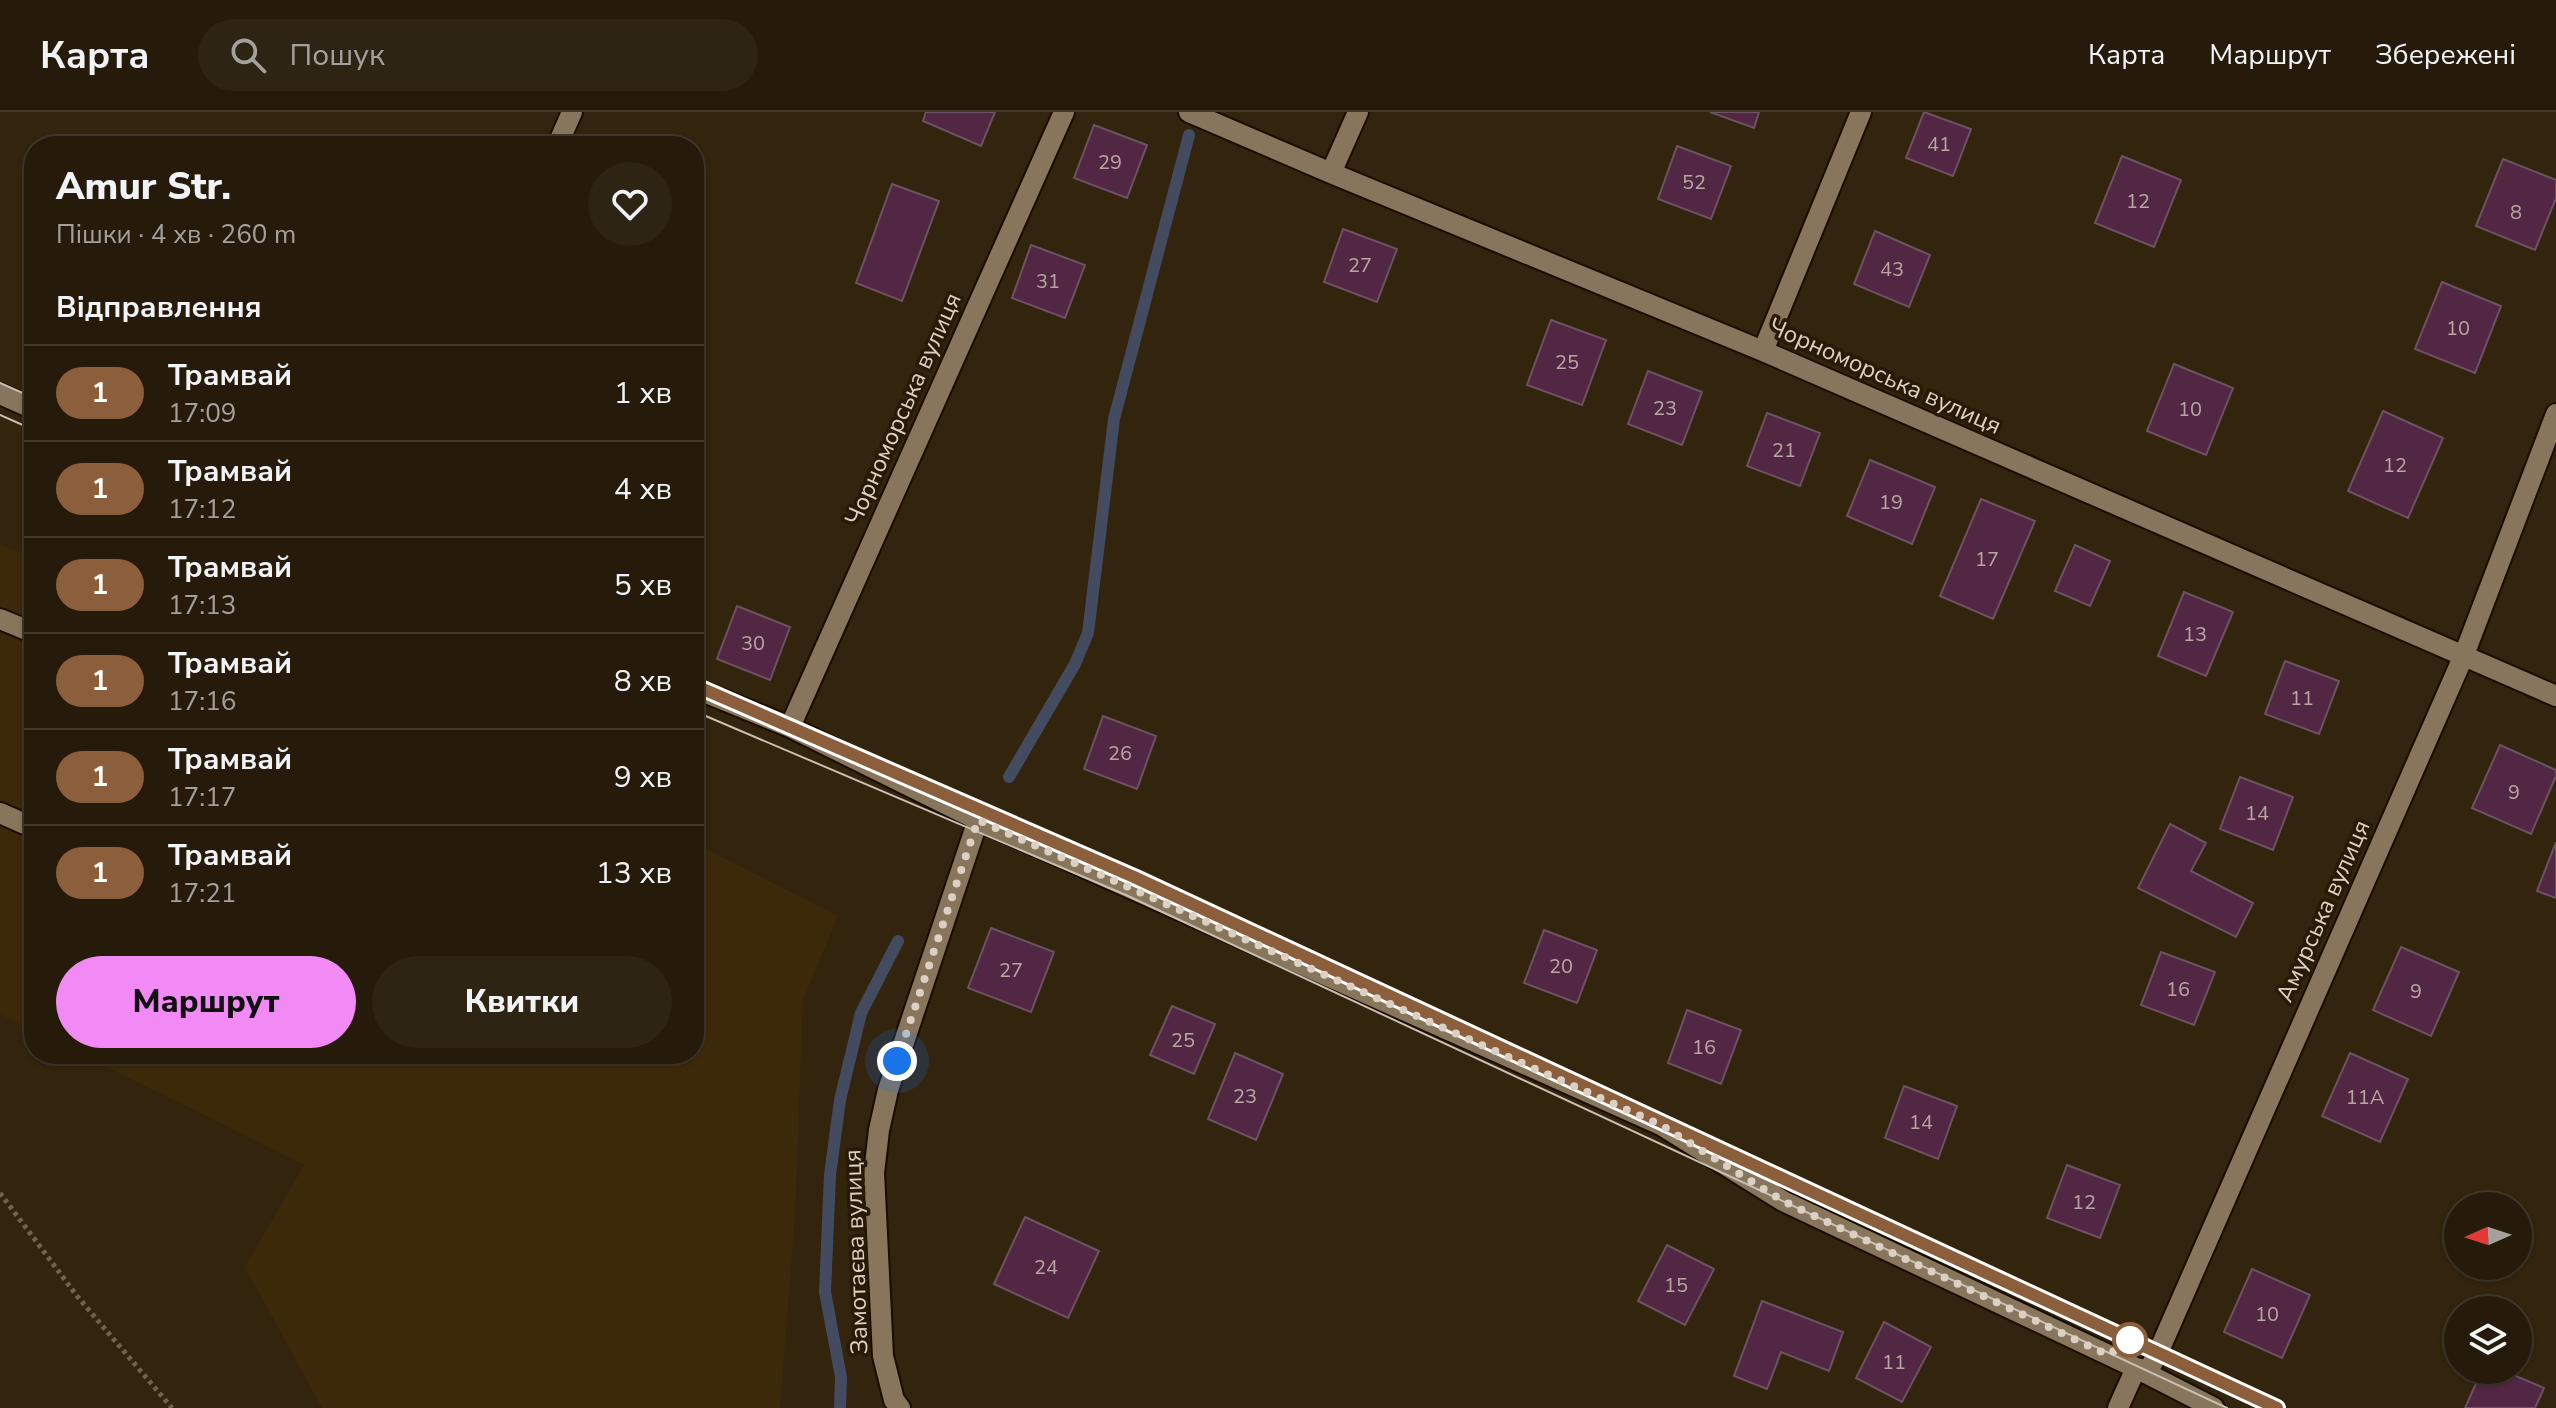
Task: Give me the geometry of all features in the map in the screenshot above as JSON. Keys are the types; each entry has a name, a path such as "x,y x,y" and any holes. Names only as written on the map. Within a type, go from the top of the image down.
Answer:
{"street":[{"path":"561,136 572,112"},
{"name":"Чорноморська вулиця","path":"790,727 1064,112"},
{"name":"Чорноморська вулиця","path":"1189,112 1763,351 2556,696"},
{"path":"1331,173 1358,112"},
{"path":"1763,351 1861,112"},
{"path":"0,394 24,405"},
{"name":"Амурська вулиця","path":"2118,1408 2136,1368 2148,1371 2158,1353 2464,655 2556,414"},
{"path":"0,619 24,629"},
{"path":"704,692 790,727 978,820 1661,1125 1783,1201 2214,1408"},
{"path":"0,813 24,824"},
{"name":"Замотаєва вулиця","path":"900,1408 894,1400 883,1356 874,1173 879,1130 888,1090 978,820"}],"path":[{"path":"0,1193 77,1296 172,1408"}],"shaded area":[{"path":"0,544 24,554 24,1026 0,1014"},
{"path":"704,848 838,916 803,1000 795,1216 780,1408 322,1408 245,1267 304,1165 101,1064 704,1064"}],"building":[{"path":"926,112 995,112 981,146 923,121"},
{"path":"1710,112 1759,112 1754,128"},
{"path":"1924,112 1971,129 1953,176 1906,158"},
{"path":"1094,125 1147,145 1127,198 1074,178"},
{"path":"1677,146 1731,166 1711,219 1658,199"},
{"path":"2122,156 2181,180 2154,247 2095,223"},
{"path":"2503,159 2556,180 2556,198 2535,250 2476,226"},
{"path":"892,184 939,201 902,301 856,283"},
{"path":"1343,229 1397,249 1377,302 1324,282"},
{"path":"1875,231 1930,255 1909,307 1854,284"},
{"path":"1031,245 1085,265 1065,318 1012,298"},
{"path":"2442,282 2501,306 2475,373 2415,349"},
{"path":"1551,320 1606,340 1582,405 1527,385"},
{"path":"2174,364 2233,388 2206,455 2147,431"},
{"path":"1648,371 1702,392 1682,445 1628,424"},
{"path":"2383,411 2443,438 2408,518 2348,491"},
{"path":"1767,413 1820,433 1800,486 1747,466"},
{"path":"1870,460 1935,487 1912,544 1847,516"},
{"path":"1981,499 2035,521 1993,619 1940,596"},
{"path":"2075,545 2110,561 2090,606 2055,591"},
{"path":"2184,592 2233,612 2206,676 2158,656"},
{"path":"737,606 790,627 770,680 717,659"},
{"path":"2285,661 2339,681 2319,734 2265,714"},
{"path":"1103,716 1156,736 1137,789 1084,769"},
{"path":"2500,745 2556,770 2531,834 2472,808"},
{"path":"2240,777 2293,797 2273,850 2220,829"},
{"path":"2170,824 2206,843 2191,871 2253,903 2236,937 2138,888"},
{"path":"2556,842 2556,898 2537,891"},
{"path":"991,928 1054,952 1031,1012 968,988"},
{"path":"1544,930 1597,950 1577,1003 1524,983"},
{"path":"2401,947 2459,972 2431,1036 2373,1010"},
{"path":"2161,952 2215,972 2194,1025 2141,1005"},
{"path":"1172,1006 1215,1024 1194,1074 1150,1055"},
{"path":"1687,1010 1741,1030 1721,1084 1668,1063"},
{"path":"1235,1053 1283,1074 1256,1140 1208,1119"},
{"path":"2350,1053 2408,1079 2380,1142 2322,1116"},
{"path":"1904,1086 1957,1106 1938,1159 1885,1138"},
{"path":"2067,1165 2120,1185 2100,1238 2047,1218"},
{"path":"1025,1217 1099,1251 1068,1318 994,1284"},
{"path":"1667,1245 1714,1269 1685,1325 1638,1301"},
{"path":"2252,1269 2310,1295 2282,1358 2224,1332"},
{"path":"1762,1301 1843,1332 1829,1371 1781,1352 1767,1389 1734,1376"},
{"path":"1884,1322 1931,1347 1902,1402 1856,1378"},
{"path":"2532,1383 2544,1388 2535,1408 2465,1408 2476,1384"}],"waterway":[{"path":"1009,777 1075,664 1088,633 1114,419 1189,135"},
{"path":"840,1408 841,1377 825,1292 830,1175 840,1100 861,1013 898,941"}],"tram line":[{"path":"0,383 24,394"},
{"path":"0,415 24,426"},
{"path":"704,689 1134,877 2277,1408"},
{"name":"1","path":"704,689 1134,877 2277,1408"},
{"path":"704,715 1126,895 2227,1408"}],"route":[{"path":"897,1061 978,820 1661,1125 1783,1201 2108,1355 2130,1340"}]}
